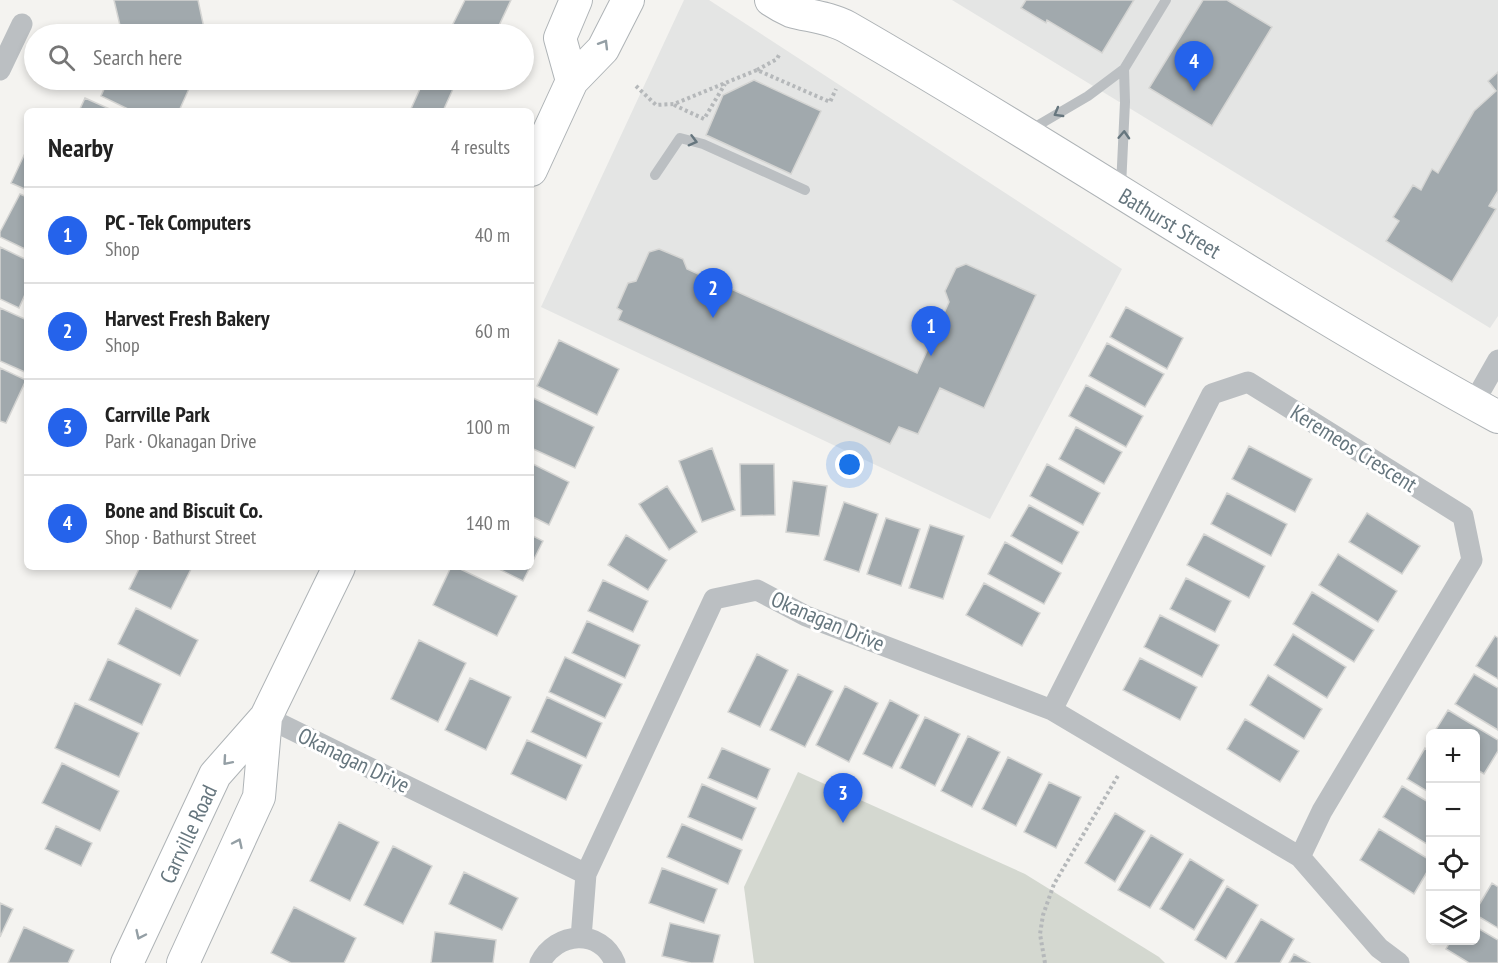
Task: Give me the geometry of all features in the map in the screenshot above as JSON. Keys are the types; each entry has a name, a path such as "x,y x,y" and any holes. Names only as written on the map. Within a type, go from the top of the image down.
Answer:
{"main road":[{"path":"572,81 560,38 576,0"},
{"path":"534,163 572,81 603,49 627,0"},
{"name":"Bathurst Street","path":"771,0 788,10 835,12 1120,193 1486,411"},
{"name":"Carrville Road","path":"127,963 215,776 266,717 338,570"},
{"name":"Carrville Road","path":"183,963 259,797 266,717"}],"street":[{"path":"0,70 22,24"},
{"path":"1486,411 1498,360"},
{"name":"Keremeos Crescent","path":"1052,711 1212,394 1248,382 1463,516 1472,560 1322,811 1300,857"},
{"name":"Okanagan Drive","path":"266,717 586,874 714,599 757,590 806,616 1052,711 1300,857 1379,948 1399,963"},
{"path":"581,938 586,874"},
{"path":"540,963 544,954 555,944 567,938 594,940 605,948 615,963"}],"lane":[{"path":"1024,133 1088,96 1124,69 1166,0"},
{"path":"1120,193 1125,102 1124,69"},
{"path":"655,175 680,138 703,144 805,190"}],"path":[{"path":"636,87 656,105 674,104 756,70 777,59 780,53"},
{"path":"756,70 830,102 836,89"},
{"path":"674,104 704,119 726,83"},
{"path":"1045,963 1040,934 1043,915 1054,884 1121,770"}],"shaded area":[{"path":"684,0 709,0 1122,269 990,519 541,307"},
{"path":"952,0 1498,0 1498,316 1490,328"},
{"path":"798,772 1025,874 1159,957 1165,963 754,963 744,887"}],"building":[{"path":"114,0 198,0 203,24 120,24"},
{"path":"465,0 511,0 500,24 453,24"},
{"path":"1026,0 1134,0 1102,53 1047,20 1046,23 1021,8"},
{"path":"1203,0 1227,0 1272,27 1212,126 1149,88"},
{"path":"1498,72 1498,191 1489,206 1496,209 1452,282 1386,241 1399,221 1393,217 1413,185 1421,190 1432,169 1438,173 1474,111 1496,91 1488,81"},
{"path":"754,80 821,111 791,174 706,135 723,95"},
{"path":"104,90 188,90 180,108 126,108 101,96"},
{"path":"419,90 453,90 444,108 411,108"},
{"path":"85,98 107,108 80,108"},
{"path":"24,155 24,189 11,183"},
{"path":"20,194 24,196 24,249 0,237 0,232"},
{"path":"0,247 24,259 24,297 19,308 0,299"},
{"path":"659,249 683,259 687,269 917,373 949,302 945,291 956,268 966,264 1036,295 984,408 940,388 918,434 899,427 890,444 618,320 622,311 617,308 628,283 636,281 649,252"},
{"path":"1126,307 1183,338 1167,369 1110,337"},
{"path":"0,308 24,319 24,372 0,361"},
{"path":"559,340 619,369 597,415 537,386"},
{"path":"1107,343 1164,374 1145,407 1089,376"},
{"path":"0,368 24,379 24,384 6,423 0,421"},
{"path":"1086,385 1143,416 1126,447 1069,416"},
{"path":"534,398 594,427 575,468 534,449"},
{"path":"1076,427 1122,452 1104,484 1059,459"},
{"path":"1249,446 1312,479 1295,512 1232,479"},
{"path":"712,448 735,510 702,522 679,461"},
{"path":"534,464 569,482 549,525 534,518"},
{"path":"740,464 774,464 775,515 741,516"},
{"path":"1047,464 1100,493 1083,525 1030,496"},
{"path":"793,481 827,486 819,536 786,532"},
{"path":"667,486 697,532 669,550 639,504"},
{"path":"1227,493 1287,524 1271,556 1211,524"},
{"path":"844,502 878,514 859,572 824,560"},
{"path":"1029,505 1079,532 1062,564 1011,536"},
{"path":"1367,513 1420,546 1402,574 1349,542"},
{"path":"886,518 920,529 901,586 867,574"},
{"path":"930,525 964,536 943,599 909,588"},
{"path":"1204,534 1265,566 1249,598 1187,565"},
{"path":"626,535 667,560 648,590 608,565"},
{"path":"534,536 543,541 534,559"},
{"path":"1005,542 1061,573 1044,604 988,574"},
{"path":"1338,554 1397,591 1378,622 1319,585"},
{"path":"138,570 190,570 171,609 129,589"},
{"path":"450,570 462,570 517,596 497,636 433,605"},
{"path":"501,570 528,570 523,581"},
{"path":"1186,578 1231,601 1215,632 1170,609"},
{"path":"603,580 648,601 633,632 588,611"},
{"path":"984,583 1040,613 1022,646 966,615"},
{"path":"1312,592 1374,630 1354,662 1293,624"},
{"path":"136,608 198,640 180,676 118,644"},
{"path":"1160,615 1219,645 1202,677 1144,647"},
{"path":"587,621 640,645 625,678 572,653"},
{"path":"1293,634 1346,667 1327,698 1274,665"},
{"path":"1495,636 1498,638 1498,679 1476,666"},
{"path":"419,640 466,663 438,722 391,699"},
{"path":"757,654 788,670 760,727 728,712"},
{"path":"565,657 622,684 605,718 549,692"},
{"path":"1140,658 1197,687 1180,720 1123,690"},
{"path":"108,659 161,684 142,725 89,700"},
{"path":"798,674 833,691 805,747 770,730"},
{"path":"1474,674 1498,688 1498,730 1455,704"},
{"path":"1268,675 1322,709 1304,739 1250,705"},
{"path":"470,678 511,697 486,750 445,730"},
{"path":"845,686 878,703 849,762 816,745"},
{"path":"547,697 602,723 586,758 531,732"},
{"path":"890,700 919,715 892,768 863,754"},
{"path":"75,703 139,733 119,777 55,748"},
{"path":"1448,710 1480,729 1436,729"},
{"path":"925,717 960,734 935,786 900,768"},
{"path":"1245,719 1299,751 1280,782 1227,749"},
{"path":"1480,729 1498,740 1498,751 1484,774 1480,772"},
{"path":"968,736 1000,752 972,807 941,791"},
{"path":"527,740 582,765 566,800 511,774"},
{"path":"722,748 770,769 757,799 708,778"},
{"path":"1425,748 1426,791 1407,779"},
{"path":"1008,757 1042,774 1016,826 982,809"},
{"path":"62,763 119,791 100,831 42,803"},
{"path":"1049,782 1081,797 1056,848 1024,832"},
{"path":"702,784 756,808 742,840 688,817"},
{"path":"1402,786 1426,801 1426,844 1383,817"},
{"path":"1115,813 1145,831 1115,882 1085,863"},
{"path":"339,822 379,842 350,901 310,881"},
{"path":"682,824 742,850 728,884 667,857"},
{"path":"56,826 92,843 81,866 45,849"},
{"path":"1379,829 1426,858 1426,874 1414,894 1360,860"},
{"path":"1151,835 1183,854 1150,908 1118,890"},
{"path":"393,846 432,866 403,924 364,905"},
{"path":"1190,859 1224,880 1194,930 1160,909"},
{"path":"662,868 717,889 704,923 649,903"},
{"path":"464,872 518,898 502,930 449,904"},
{"path":"1492,883 1498,887 1498,928 1480,917 1480,903"},
{"path":"1227,886 1258,905 1226,959 1195,940"},
{"path":"0,903 13,909 0,937"},
{"path":"294,907 356,938 344,963 291,963 271,953"},
{"path":"1261,919 1294,939 1280,963 1235,963"},
{"path":"670,923 720,935 713,963 691,963 662,956"},
{"path":"24,927 74,950 68,963 8,963"},
{"path":"1480,929 1498,940 1498,963 1469,963 1446,949 1448,945 1480,945"},
{"path":"435,932 496,940 493,963 431,963"},
{"path":"1294,954 1310,963 1289,963"}],"place":[{"name":"Bone and Biscuit Co.","path":"1194,91"},
{"name":"Harvest Fresh Bakery","path":"713,318"},
{"name":"PC - Tek Computers","path":"931,356"},
{"name":"Carrville Park","path":"843,823"}]}
